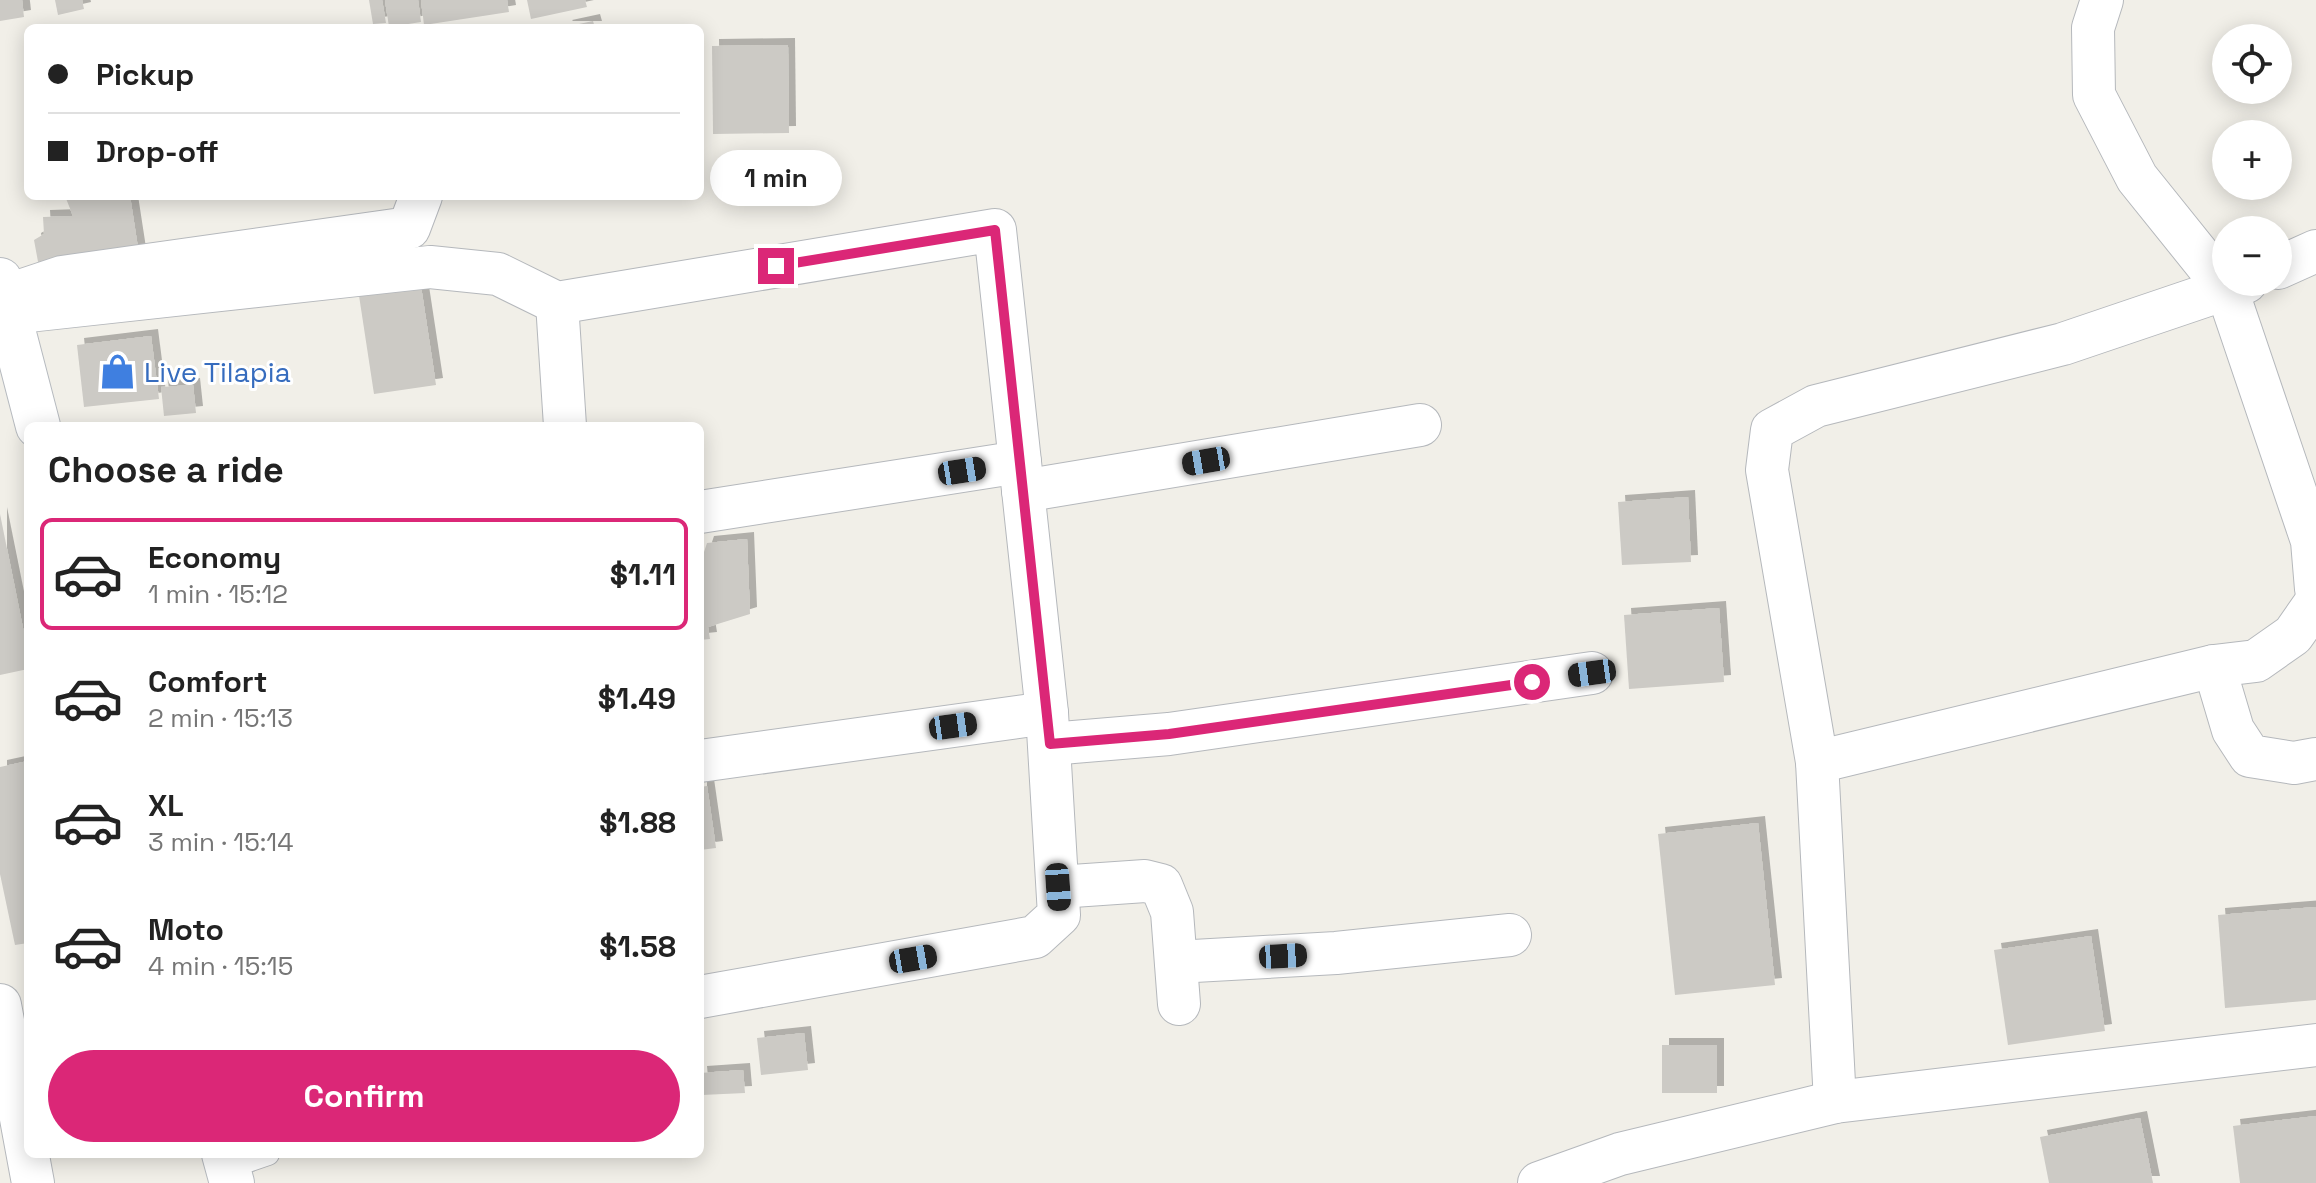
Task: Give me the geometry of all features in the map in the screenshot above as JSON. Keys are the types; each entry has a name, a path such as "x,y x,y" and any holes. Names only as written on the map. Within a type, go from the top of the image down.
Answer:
{"main road":[{"path":"4,296 37,422"}],"street":[{"path":"2102,0 2093,28 2094,95 2137,178 2212,260"},
{"path":"4,296 62,277 409,228 420,200"},
{"path":"4,296 430,267 498,274 557,303 995,230 1048,728 1059,915 1035,937 704,996"},
{"path":"2292,262 2316,251"},
{"path":"1835,1102 1817,762 1767,470 1772,430 1816,406 2063,344 2212,294"},
{"path":"2239,296 2312,541 2316,589"},
{"path":"557,303 565,422"},
{"path":"704,512 1022,477 1420,425"},
{"path":"1817,762 2214,666 2256,661 2293,635 2316,602"},
{"path":"2214,666 2233,730 2250,756 2294,763 2316,759"},
{"path":"704,761 1048,728 1169,734 1592,673"},
{"path":"1058,887 1145,881 1161,885 1172,912 1179,1004"},
{"path":"1176,962 1336,953 1510,935"},
{"path":"0,1005 24,1134"},
{"path":"1539,1183 1620,1154 1835,1102 2316,1045"},
{"path":"28,1158 33,1183"}],"building":[{"path":"0,0 22,0 24,17 0,21"},
{"path":"55,0 82,0 84,9 58,15"},
{"path":"369,0 382,0 386,23 373,24"},
{"path":"385,0 418,0 421,22 389,24"},
{"path":"421,0 507,0 509,12 424,24"},
{"path":"527,0 585,0 587,7 531,19"},
{"path":"788,45 789,133 713,134 712,46"},
{"path":"67,200 131,200 140,261 41,278 34,240 44,234 43,217 73,216"},
{"path":"420,280 436,385 374,394 358,289"},
{"name":"Live Tilapia","path":"151,336 159,399 84,407 77,345"},
{"path":"193,385 196,413 164,416 161,387"},
{"path":"1688,497 1691,562 1622,565 1618,502"},
{"path":"0,514 24,633 24,670 0,675"},
{"path":"747,539 750,614 708,627 710,639 704,640 704,552 707,543"},
{"path":"1719,608 1724,682 1629,689 1624,615"},
{"path":"24,762 24,944 15,945 0,874 0,767"},
{"path":"704,786 707,786 716,848 704,850"},
{"path":"1758,823 1775,985 1675,995 1658,834"},
{"path":"2316,907 2316,1000 2225,1008 2218,915"},
{"path":"2091,936 2105,1031 2008,1045 1994,950"},
{"path":"804,1033 808,1070 761,1075 757,1038"},
{"path":"1662,1045 1717,1045 1717,1093 1662,1093"},
{"path":"743,1070 745,1093 704,1095 704,1073"},
{"path":"2316,1116 2316,1183 2240,1183 2233,1126"},
{"path":"2140,1118 2153,1183 2049,1183 2040,1137"}],"place":[{"name":"Live Tilapia","path":"118,372"}],"route":[{"path":"776,266 995,230 1050,744 1169,734 1532,682"}]}
